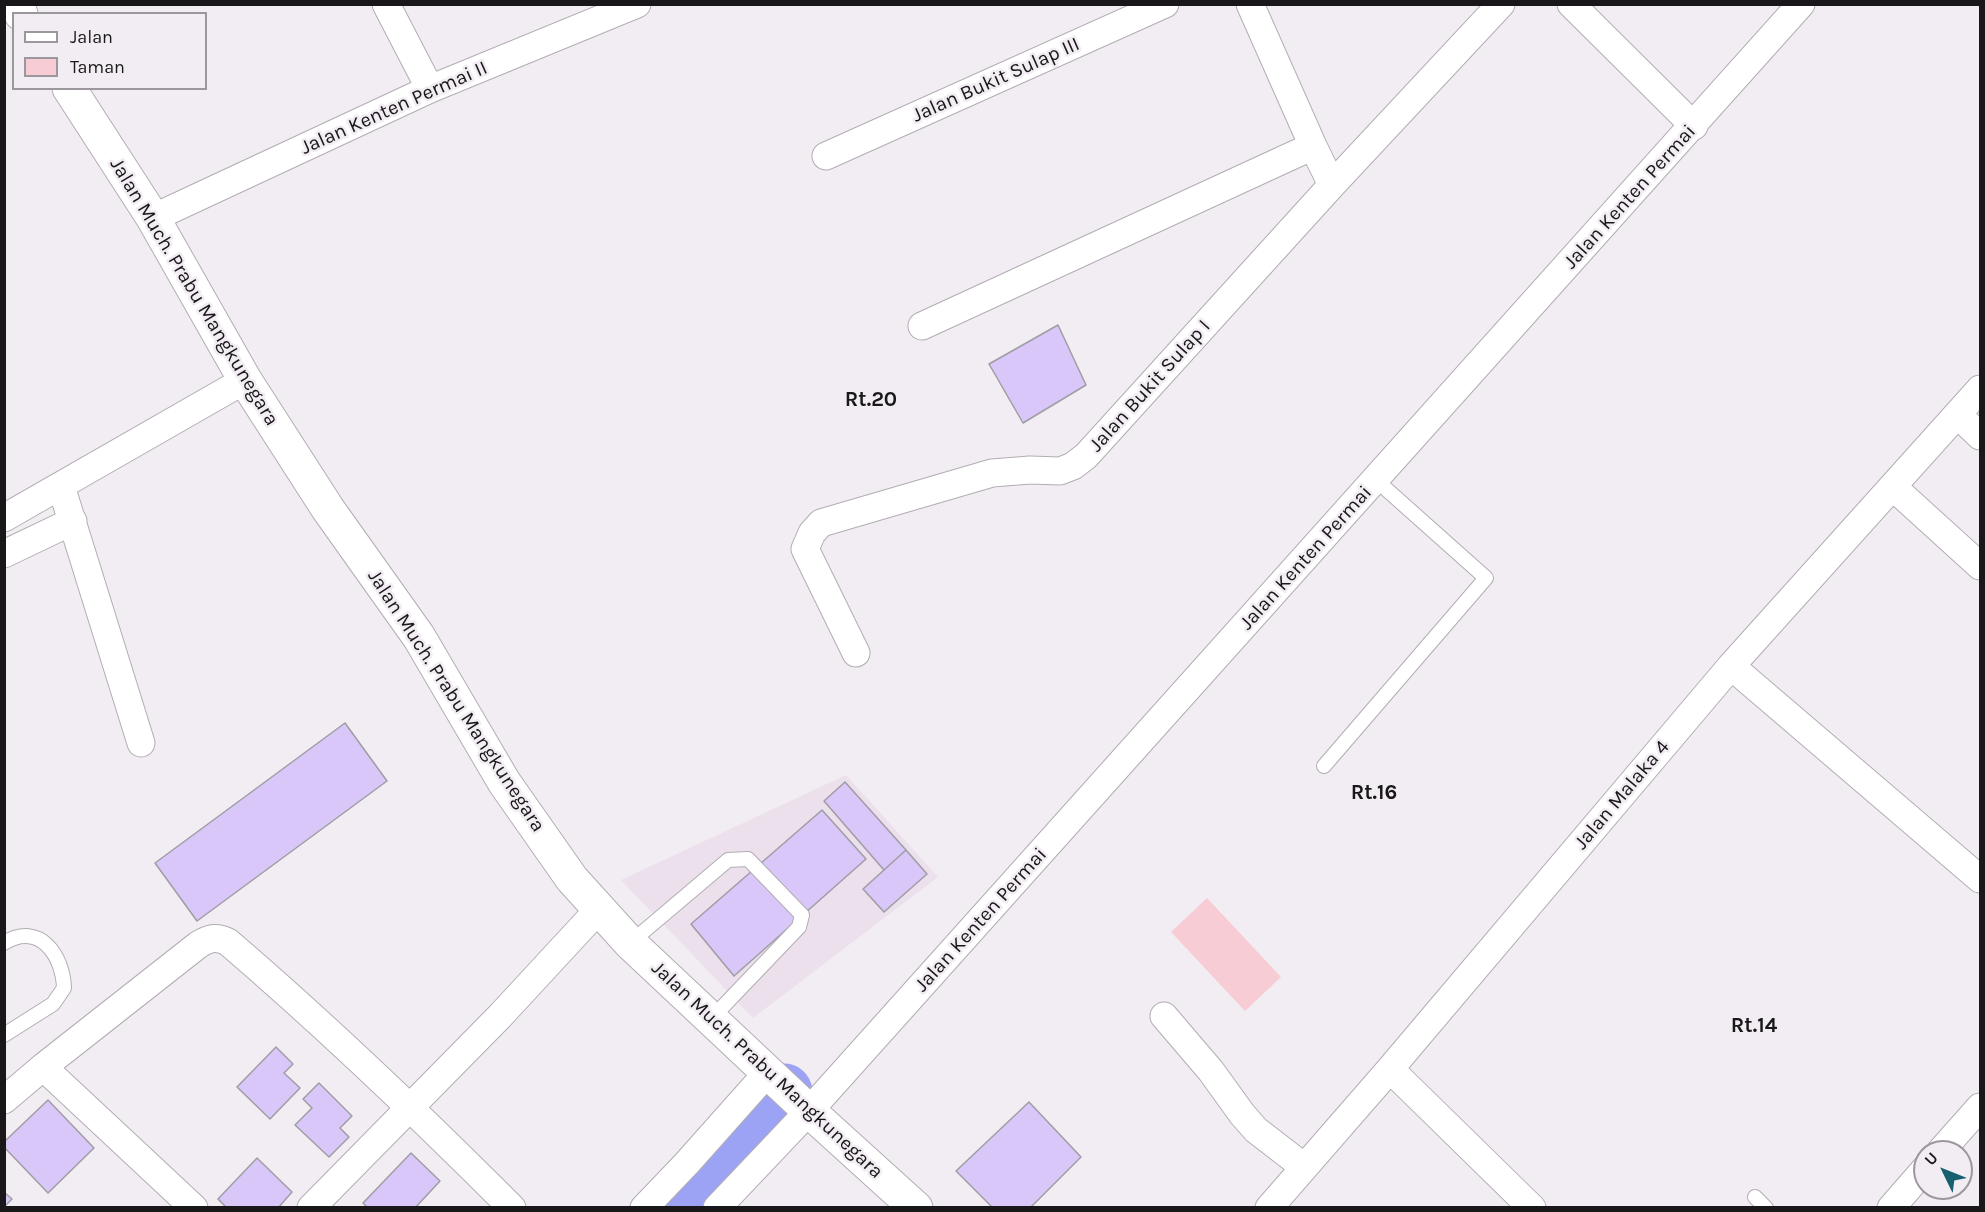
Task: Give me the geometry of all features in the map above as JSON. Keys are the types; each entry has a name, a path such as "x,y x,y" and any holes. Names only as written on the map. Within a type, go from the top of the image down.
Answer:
{"main road":[{"name":"Jalan Much. Prabu Mangkunegara","path":"70,90 153,218 245,380 328,509 419,637 504,782 572,879 630,943 916,1208"}],"street":[{"path":"386,4 430,89"},
{"name":"Jalan Kenten Permai II","path":"153,218 430,89 637,4"},
{"name":"Jalan Bukit Sulap III","path":"826,156 1165,4"},
{"path":"1250,4 1312,146 1332,185"},
{"name":"Jalan Bukit Sulap I","path":"856,653 805,549 812,533 821,523 992,473 1030,470 1060,471 1073,466 1086,456 1332,185 1501,4"},
{"path":"1572,4 1694,126"},
{"name":"Jalan Kenten Permai","path":"717,1208 809,1111 1802,4"},
{"path":"922,326 1312,146"},
{"path":"4,518 245,380"},
{"name":"Jalan Malaka 4","path":"1269,1208 1390,1069 1731,666 1980,389"},
{"path":"1958,415 1980,436"},
{"path":"61,486 141,743"},
{"path":"1893,487 1980,566"},
{"path":"4,554 73,521"},
{"path":"1731,666 1980,879"},
{"path":"312,1208 500,1016 599,909"},
{"path":"4,1100 198,945 214,938 228,942 277,984 411,1107 512,1208"},
{"path":"1164,1016 1211,1071 1256,1130 1305,1167"},
{"path":"43,1067 194,1208"},
{"path":"1390,1069 1532,1208"},
{"path":"644,1208 768,1072"},
{"path":"1951,1140 1980,1107"},
{"path":"1891,1208 1913,1183"}],"lane":[{"path":"1324,766 1486,579 1376,480"},
{"path":"630,943 728,860 748,859 802,915 799,927 711,1019"},
{"path":"4,943 26,935 41,940 58,959 62,969 64,988 53,1004 4,1035"},
{"path":"1755,1197 1766,1208"}],"shaded area":[{"path":"846,775 938,877 753,1018 621,880"}],"green space":[{"path":"1207,898 1281,977 1245,1011 1171,932"}],"building":[{"path":"1058,325 1086,385 1023,423 989,364"},
{"path":"345,723 387,781 197,921 155,863"},
{"path":"845,782 906,850 884,870 824,801"},
{"path":"822,810 866,859 734,976 691,924"},
{"path":"906,850 927,874 884,912 863,889"},
{"path":"276,1047 293,1064 284,1073 300,1088 270,1119 237,1087"},
{"path":"319,1083 352,1116 340,1128 349,1137 329,1157 295,1125 312,1108 303,1099"},
{"path":"48,1100 94,1148 48,1193 4,1147 4,1142"},
{"path":"1029,1102 1081,1157 1030,1208 993,1208 956,1171"},
{"path":"411,1153 440,1181 415,1208 368,1208 363,1203"},
{"path":"257,1158 292,1192 278,1208 227,1208 218,1199"},
{"path":"4,1192 12,1199 4,1207"}],"waterway":[{"path":"680,1208 740,1144 784,1092"}],"district":[{"name":"Rt.20","path":"871,400"},
{"name":"Rt.16","path":"1374,793"},
{"name":"Rt.14","path":"1754,1026"}]}
